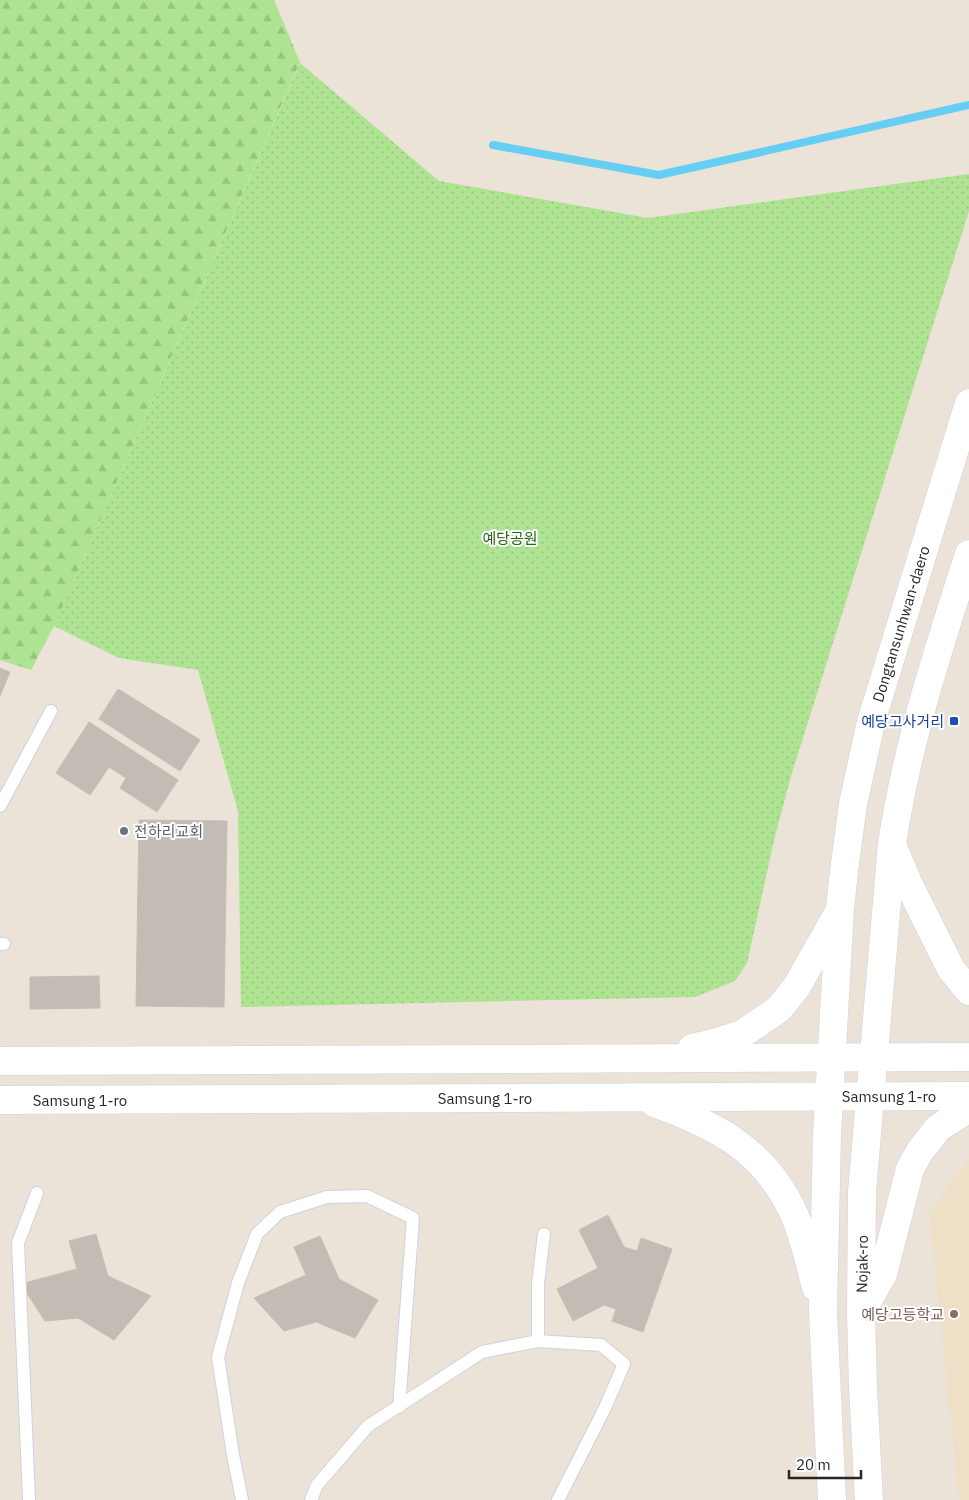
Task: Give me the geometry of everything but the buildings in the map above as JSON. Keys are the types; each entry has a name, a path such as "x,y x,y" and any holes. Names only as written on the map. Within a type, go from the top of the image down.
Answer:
{"street":[{"name":"Dongtansunhwan-daero","path":"831,1058 840,910 853,804 871,722 969,403"},
{"path":"873,1057 892,844 898,804 917,721 969,554"},
{"path":"892,844 908,882 951,969 969,991"},
{"path":"638,1059 710,1044 742,1034 779,1009 797,986 840,910"},
{"path":"837,965 848,982 860,987 873,983 880,971"},
{"name":"Nojak-ro","path":"869,1500 863,1397 861,1313 862,1192 873,1057"},
{"path":"0,1061 969,1057"},
{"path":"831,1058 824,1313 832,1500"},
{"name":"Samsung 1-ro","path":"0,1100 969,1096"},
{"path":"638,1097 675,1110 713,1127 732,1138 767,1169 781,1187 794,1216 824,1313"},
{"path":"861,1313 883,1274 910,1170 920,1151 938,1128 969,1108"},
{"path":"825,1232 835,1221 846,1216 862,1233"}],"lane":[{"path":"0,806 50,711"},
{"path":"29,1500 18,1243 37,1193"},
{"path":"242,1500 218,1358 238,1283 257,1234 280,1212 327,1197 367,1196 413,1218 399,1407"},
{"path":"538,1341 538,1284 544,1234"},
{"path":"311,1500 317,1485 368,1426 482,1352 538,1341 601,1345 624,1364 604,1410 558,1500"}],"shaded area":[{"name":"예당고등학교","path":"969,1160 969,1500 959,1500 929,1211"}],"green space":[{"path":"0,0 274,0 300,62 54,626 31,670 0,660"},
{"name":"예당공원","path":"300,63 439,181 648,218 969,174 969,211 791,776 775,836 747,963 735,981 695,997 241,1007 238,811 198,670 119,658 54,626"}],"waterway":[{"path":"493,145 659,175 969,105"}],"place":[{"name":"예당고사거리","path":"954,721"},
{"name":"전하리교회","path":"124,831"},
{"name":"예당고등학교","path":"954,1314"}]}
